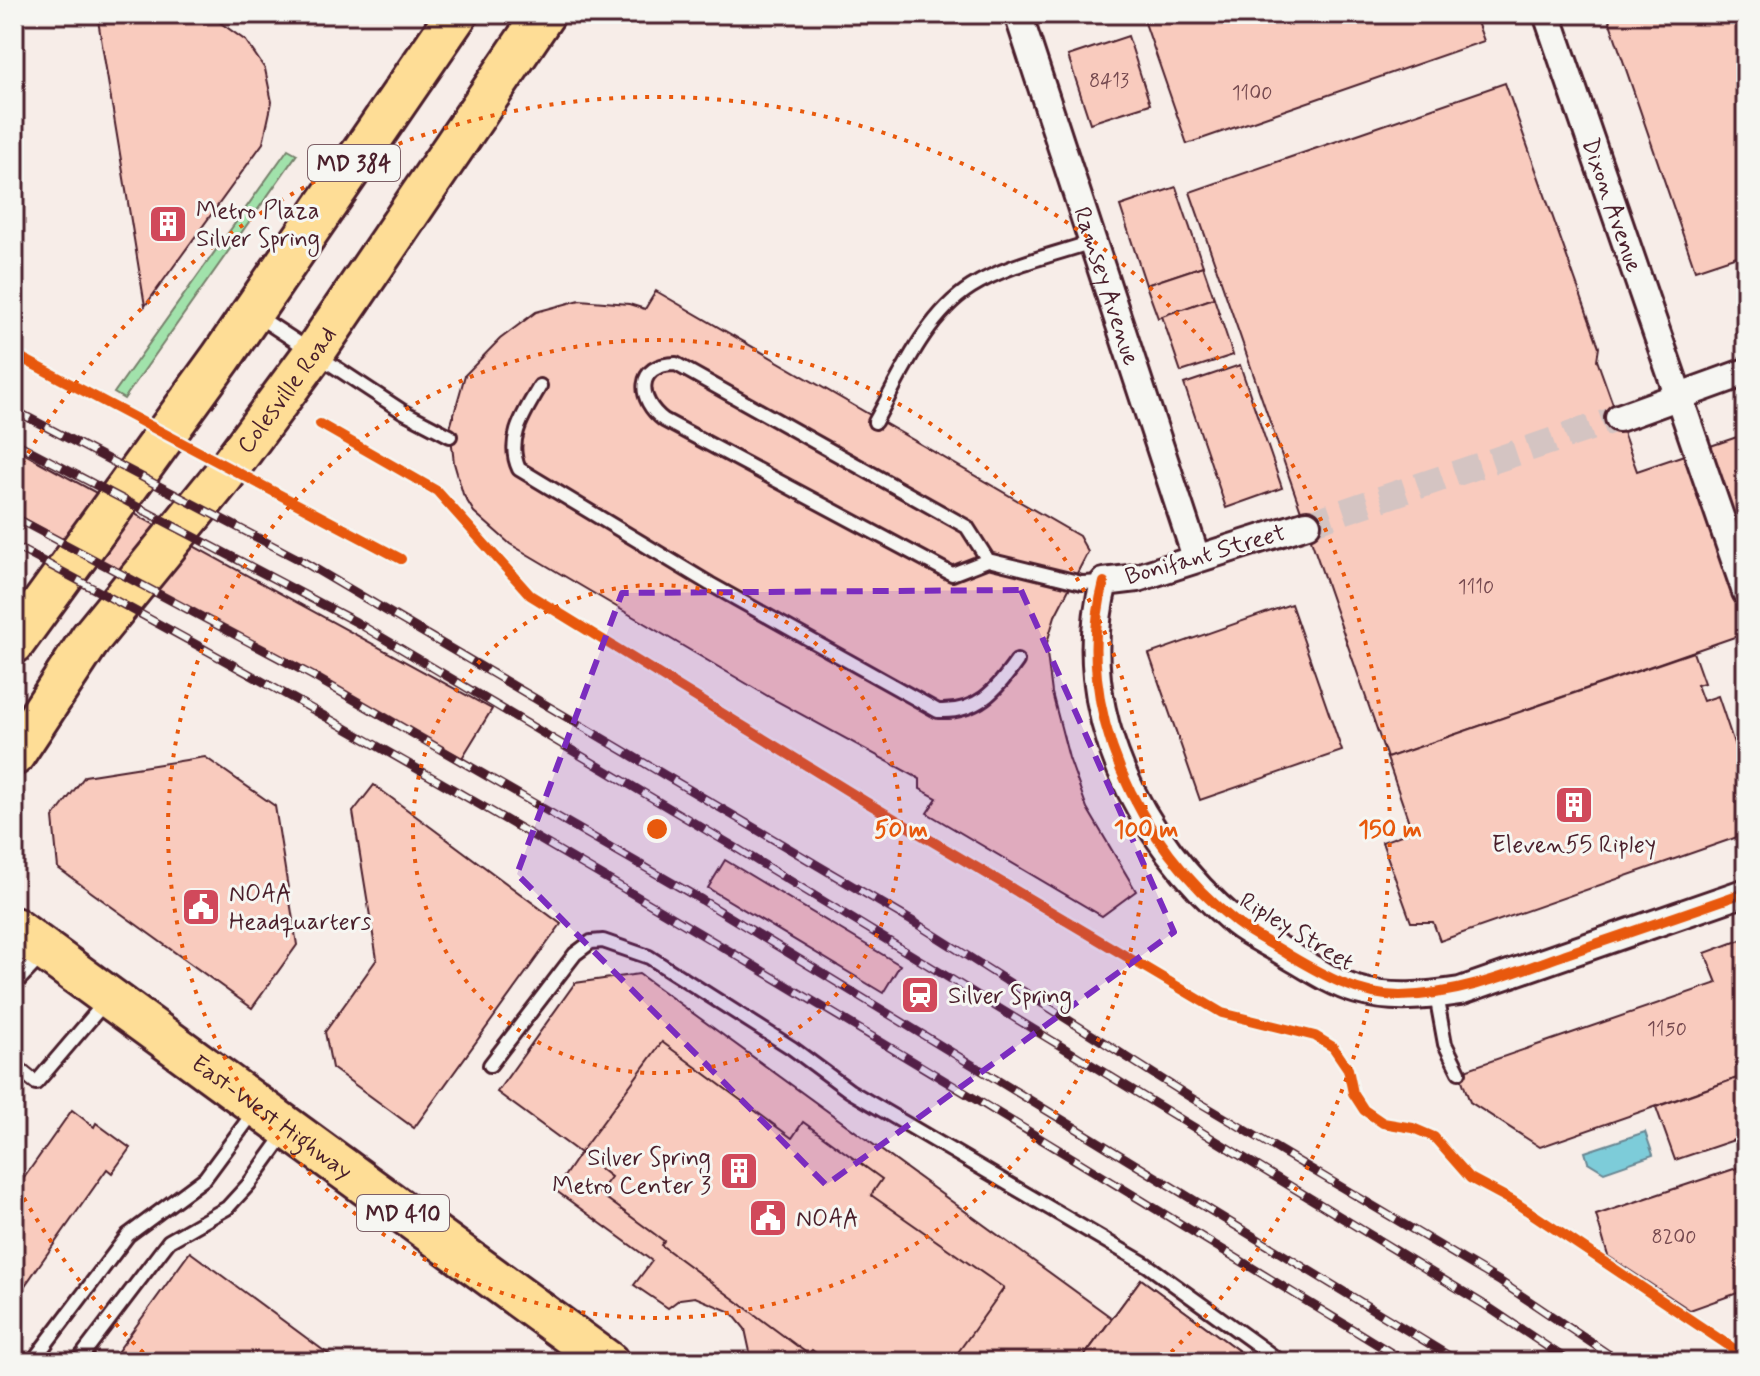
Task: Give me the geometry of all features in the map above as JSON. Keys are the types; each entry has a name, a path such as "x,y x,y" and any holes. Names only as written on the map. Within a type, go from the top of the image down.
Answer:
{"main road":[{"name":"MD 384","path":"14,643 178,420 457,14"},
{"name":"Colesville Road","path":"14,755 91,638 223,476 314,353 544,14"},
{"name":"East-West Highway","path":"14,928 608,1362"}],"street":[{"name":"Ramsey Avenue","path":"1018,14 1196,557"},
{"name":"Dixon Avenue","path":"1547,14 1746,592"},
{"path":"1619,418 1746,372"},
{"name":"Bonifant Street","path":"1104,582 1137,578 1307,524"},
{"name":"Ripley Street","path":"1104,582 1095,616 1097,682 1103,712 1127,782 1172,859 1238,924 1319,973 1357,990 1396,996 1460,991 1746,892"}],"lane":[{"path":"875,422 935,319 955,299 989,278 1092,242"},
{"path":"251,311 402,411 450,436"},
{"path":"988,560 967,527 939,510 808,441 676,364 662,364 650,371 644,383 645,396 652,411 664,420 952,574 988,560 1082,583 1104,582"},
{"path":"540,386 517,429 513,457 519,469 710,584 938,711 958,712 978,704 996,691 1017,661"},
{"path":"490,1065 575,954 591,942 603,941 649,957 792,1048 850,1091 1147,1265 1281,1362"},
{"path":"14,985 46,952"},
{"path":"1436,995 1445,1044 1459,1072"},
{"path":"14,1065 36,1083 109,998"},
{"path":"32,1362 128,1235 205,1178 273,1118"},
{"path":"77,1362 169,1241 227,1208 249,1184 273,1118"}],"highlighted area":[{"path":"1021,590 1174,932 826,1185 517,874 622,593"}],"green space":[{"path":"288,149 297,154 124,399 114,393"}],"water":[{"path":"1645,1132 1653,1155 1604,1172 1588,1162 1585,1152"}],"building":[{"name":"Metro Plaza Silver Spring","path":"97,14 208,14 246,41 265,69 272,102 263,143 145,306"},
{"path":"1142,14 1474,14 1484,41 1187,144"},
{"path":"1607,14 1739,14 1746,35 1746,253 1695,270"},
{"path":"1128,36 1150,104 1090,123 1068,56"},
{"path":"1505,83 1599,347 1597,360 1637,471 1746,434 1746,633 1387,758 1190,192"},
{"path":"1176,187 1203,266 1146,285 1120,206"},
{"path":"1203,266 1214,298 1158,318 1146,285"},
{"path":"656,291 1079,536 1088,552 1055,616 1046,646 1052,693 1069,758 1087,808 1136,891 1102,916 927,813 937,798 920,789 920,779 771,698 510,544 474,512 463,494 454,463 450,428 465,375 500,339 536,312 580,300 629,304 645,309"},
{"path":"1214,298 1233,355 1181,372 1162,316"},
{"path":"1240,365 1282,488 1226,508 1184,384"},
{"path":"14,448 492,709 462,758 14,513"},
{"path":"1291,604 1342,751 1200,800 1149,654"},
{"name":"Eleven55 Ripley","path":"1693,652 1704,683 1697,685 1703,701 1718,696 1746,779 1746,834 1440,941 1433,922 1411,922 1382,842 1412,831 1387,758"},
{"name":"NOAA Headquarters","path":"205,757 275,806 297,945 252,1008 58,868 53,818 85,776"},
{"path":"374,785 561,924 414,1128 332,1068 325,1032 377,959 353,812"},
{"path":"725,860 900,965 883,993 708,888"},
{"path":"1746,938 1746,1093 1740,1077 1540,1147 1470,1102 1459,1072 1717,983 1705,953"},
{"name":"Silver Spring Metro Center 3","path":"639,974 1112,1318 1080,1362 746,1362 750,1352 745,1329 731,1312 695,1297 680,1299 668,1308 634,1285 652,1261 555,1190 580,1153 497,1092 575,983"},
{"name":"NOAA","path":"662,1042 792,1138 803,1122 882,1179 871,1195 1004,1288 951,1362 828,1362 812,1350 808,1354 661,1245 664,1241 599,1193 611,1177 580,1153"},
{"path":"1740,1077 1746,1093 1746,1136 1675,1160 1656,1107"},
{"path":"72,1110 130,1148 112,1173 107,1169 14,1301 14,1192"},
{"path":"1746,1165 1746,1290 1690,1310 1608,1256 1596,1215"},
{"path":"190,1252 339,1362 110,1362"},
{"path":"1141,1279 1254,1362 1080,1362"},
{"path":"1141,1279 1254,1362 1080,1362"}],"tunnel":[{"path":"1307,524 1619,418"}],"railway":[{"path":"14,410 302,561 917,924 1190,1097 1501,1282 1620,1362"},
{"path":"14,442 356,622 733,846 1485,1305 1570,1362"},
{"path":"14,517 313,676 702,900 1459,1362"},
{"path":"14,546 367,740 542,841 889,1047 1406,1362"}],"cycle path":[{"path":"14,354 401,559"},
{"path":"320,424 437,491 530,595 866,802 1222,1013 1315,1036 1333,1047 1348,1069 1353,1093 1364,1110 1383,1123 1413,1128 1434,1137 1470,1178 1513,1201 1746,1357"},
{"path":"1104,582 1096,629 1097,677 1105,725 1121,770 1143,814 1170,855 1202,891 1237,923 1328,977 1385,995 1444,992 1507,975 1746,892"}],"place":[{"name":"Metro Plaza Silver Spring","path":"168,224"},
{"name":"Eleven55 Ripley","path":"1574,805"},
{"name":"NOAA Headquarters","path":"201,907"},
{"name":"Silver Spring","path":"920,995"},
{"name":"Silver Spring Metro Center 3","path":"739,1171"},
{"name":"NOAA","path":"768,1218"}]}
